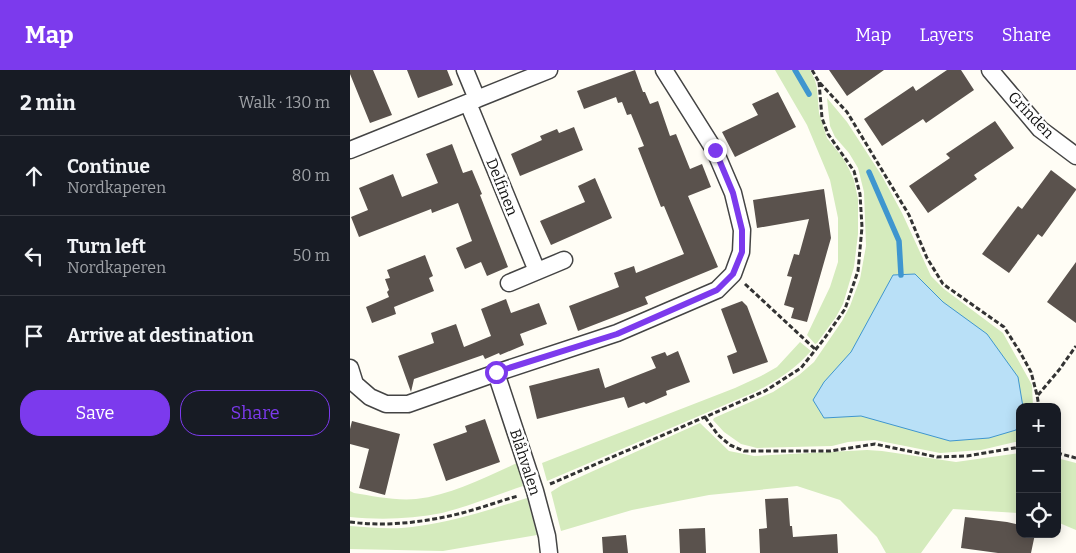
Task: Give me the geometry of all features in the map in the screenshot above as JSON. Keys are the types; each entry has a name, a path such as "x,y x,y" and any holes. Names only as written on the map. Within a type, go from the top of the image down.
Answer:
{"street":[{"name":"Delfinen","path":"465,70 472,101 537,271"},
{"path":"350,150 549,70"},
{"path":"350,368 355,384 370,397 386,404 408,404 496,372 617,334 717,290 733,274 742,252 742,230 733,193 715,150 664,70"},
{"name":"Grinden","path":"990,70 1040,129 1076,156"},
{"path":"509,283 564,260"},
{"name":"Blåhvalen","path":"496,372 535,491 547,536 549,553"}],"path":[{"path":"812,70 819,82 847,112 909,215 927,258 943,284 1004,327 1031,372 1039,403"},
{"path":"350,522 395,523 434,519 463,513 535,491 765,391 801,368 845,309 858,271 862,227 860,194 854,171 828,134 822,118 819,82"},
{"path":"733,274 816,350"},
{"path":"1038,395 1076,346"},
{"path":"706,417 718,435 730,445 744,451 830,451 875,444 937,457 967,456 1016,448"},
{"path":"1061,455 1076,458"}],"green space":[{"path":"775,70 810,70 817,88 819,113 827,138 849,169 854,180 858,199 858,234 854,267 843,304 836,317 815,344 807,335 830,287 838,262 838,218 830,180 807,125"},
{"path":"827,98 847,122 882,176 902,213 931,276 944,289 1003,333 1032,385 1033,403 1016,403 1016,442 981,450 940,453 875,440 848,442 832,446 757,448 741,444 724,432 713,420 773,392 799,375 814,362 850,306 860,279 866,246 864,192 858,168 849,153 835,137 830,126"},
{"path":"800,342 811,351 792,369 763,388 547,481 542,463 735,388 761,376 777,367"},
{"path":"700,423 729,451 754,456 867,450 956,462 1016,454 1016,513 953,509 921,553 886,553 877,537 840,500 797,486 709,495 632,510 561,531 551,492 562,485"},
{"path":"1061,459 1076,463 1076,530 1061,524"},
{"path":"517,463 523,486 463,507 442,513 408,518 350,517 350,491 393,499 429,497 467,485"},
{"path":"527,498 537,535 443,551 350,549 350,526 394,528 433,524"}],"water":[{"path":"915,274 943,302 987,334 1018,377 1022,403 1016,403 1016,430 989,438 950,441 861,416 824,418 813,400 824,382 851,352 893,275"}],"building":[{"path":"350,70 373,70 392,115 370,123"},
{"path":"407,70 447,70 453,85 418,98"},
{"path":"635,70 643,92 645,92 650,104 658,101 670,136 676,134 690,169 702,164 711,187 688,196 718,267 645,297 648,304 578,331 569,306 619,287 614,273 634,266 636,273 684,254 664,206 661,207 638,148 644,146 631,114 627,115 622,102 618,103 616,97 584,109 577,91"},
{"path":"829,70 884,70 847,96"},
{"path":"947,70 961,70 974,90 926,123 923,119 882,146 864,119 913,86 916,91"},
{"path":"778,92 796,127 735,157 722,132 758,115 752,104"},
{"path":"995,121 1014,148 974,175 977,179 928,213 909,186 950,158 946,154"},
{"path":"574,127 583,150 520,176 511,154 542,140 540,136 557,129 559,133"},
{"path":"452,144 463,173 472,170 508,267 487,276 481,262 465,269 456,248 472,241 458,203 432,213 431,209 359,237 351,217 368,210 359,188 393,174 402,197 438,183 426,154"},
{"path":"1051,170 1076,190 1042,237 1038,234 1009,273 982,254 1018,206 1022,209"},
{"path":"595,178 612,218 551,245 540,221 585,202 578,186"},
{"path":"824,189 831,238 807,322 791,318 794,308 784,305 792,277 787,276 794,254 799,255 809,219 757,228 753,200"},
{"path":"425,255 433,276 429,278 434,291 394,307 396,314 372,323 366,307 389,297 387,292 389,290 385,279 390,278 387,270"},
{"path":"1076,262 1076,323 1047,302"},
{"path":"506,299 511,313 539,303 547,324 520,334 524,345 500,355 499,353 485,359 483,355 414,379 411,392 398,356 434,343 431,333 456,324 464,347 491,336 481,309"},
{"path":"742,301 747,306 768,362 733,374 727,356 737,352 721,309"},
{"path":"678,351 690,382 666,391 667,395 646,404 644,402 628,408 624,397 537,419 529,386 599,368 605,388 656,368 651,357 665,352 667,356"},
{"path":"485,419 500,462 446,481 433,444 467,432 465,426"},
{"path":"352,421 400,434 385,495 359,488 369,449 350,444"},
{"path":"788,498 790,526 792,526 793,537 837,534 838,553 760,553 759,529 767,528 765,499"},
{"path":"965,517 1016,524 1016,538 1034,538 1031,553 998,553 961,548"},
{"path":"705,528 706,553 680,553 679,529"},
{"path":"626,535 628,553 603,553 602,537"}],"waterway":[{"path":"795,70 809,94"},
{"path":"869,172 899,241 901,275"}],"route":[{"path":"496,372 617,334 717,290 733,274 742,252 742,230 733,193 715,150"}]}
